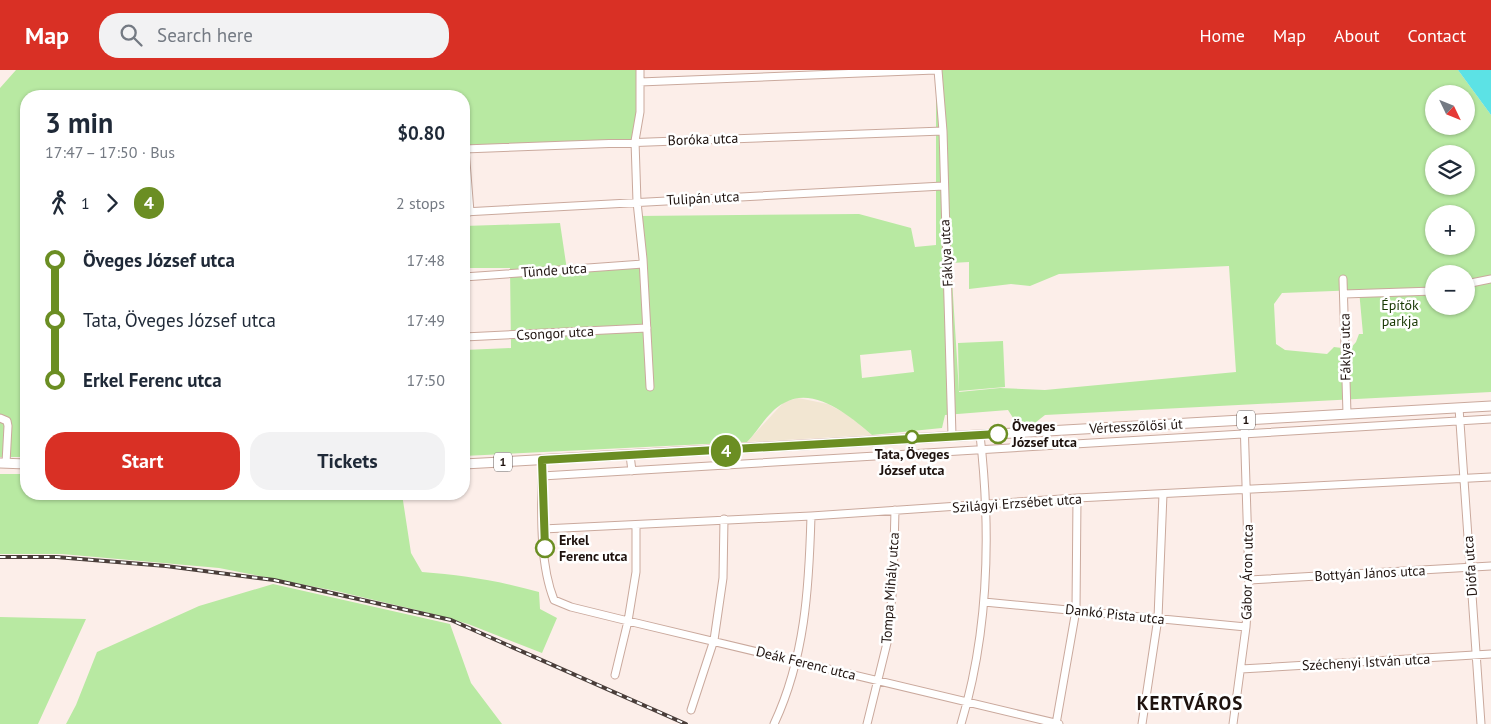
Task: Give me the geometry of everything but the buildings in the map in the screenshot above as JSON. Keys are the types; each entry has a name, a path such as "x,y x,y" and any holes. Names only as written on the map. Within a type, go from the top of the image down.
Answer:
{"main road":[{"name":"Vértesszőlősi út","path":"470,464 1491,406"},
{"path":"3,463 20,464"}],"street":[{"path":"640,70 635,141 637,202 643,264 650,386"},
{"path":"640,82 936,70"},
{"name":"Fáklya utca","path":"936,70 943,131 943,186 952,435"},
{"name":"Boróka utca","path":"470,149 635,141 943,131"},
{"name":"Tulipán utca","path":"470,212 560,209 637,202 943,186"},
{"name":"Tünde utca","path":"470,277 643,264"},
{"path":"1475,282 1491,278"},
{"name":"Fáklya utca","path":"1344,279 1347,414"},
{"path":"1344,294 1425,291"},
{"name":"Csongor utca","path":"470,337 647,328"},
{"name":"Diófa utca","path":"1459,408 1481,724"},
{"path":"0,418 8,421 3,463"},
{"name":"Vértesszőlősi út","path":"542,476 1491,419"},
{"name":"Gábor Áron utca","path":"1233,724 1246,627 1249,580 1244,420"},
{"path":"961,724 967,702 984,602 985,506 980,435"},
{"path":"630,455 632,471"},
{"path":"542,460 543,529"},
{"name":"Szilágyi Erzsébet utca","path":"543,529 985,506 1076,498 1491,477"},
{"path":"1142,724 1158,618 1163,494"},
{"path":"1057,724 1076,610 1076,498"},
{"name":"Tompa Mihály utca","path":"866,724 887,643 892,596 895,510"},
{"path":"774,724 797,660 809,590 811,516"},
{"path":"691,710 714,640 723,578 724,519"},
{"path":"615,676 628,621 636,572 636,525"},
{"name":"Deák Ferenc utca","path":"543,529 548,586 554,600 571,607 1057,724"},
{"name":"Bottyán János utca","path":"1249,580 1491,566"},
{"name":"Dankó Pista utca","path":"984,602 1246,627"},
{"name":"Széchenyi István utca","path":"1241,669 1491,654"}],"shaded area":[{"path":"798,398 828,404 848,415 872,435 747,442 784,402"}],"green space":[{"path":"16,70 640,70 635,141 579,141 470,148 470,90 20,90 20,457 0,457 0,88"},
{"name":"Építők parkja","path":"936,70 1458,70 1469,85 1425,85 1425,135 1475,135 1475,93 1491,115 1491,392 1045,415 1031,426 1017,424 1008,410 945,415 942,428 872,435 843,412 819,400 796,398 778,406 747,442 470,456 470,350 511,348 510,268 470,268 470,226 560,223 567,270 640,268 637,216 859,214 911,228 915,247 936,245","holes":["969,262 969,289 1011,284 1030,286 1059,274 1229,266 1236,372 1045,390 1000,388 959,392 951,263","1359,290 1363,334 1359,334 1356,342 1350,349 1334,347 1327,354 1285,350 1276,344 1274,304 1282,293","911,350 914,372 862,378 860,355"]},
{"path":"1003,341 1005,387 959,391 958,343"},
{"path":"0,474 20,474 20,500 403,500 411,553 422,572 481,579 539,592 540,609 557,618 542,653 468,624 429,613 336,591 219,568 62,554 0,554"},
{"path":"273,584 450,624 471,683 502,724 66,724 76,705 97,652 199,606"},
{"path":"0,617 86,619 38,724 0,724"}],"water":[{"path":"1458,70 1491,70 1491,115 1475,93 1475,85 1469,85"}],"railway":[{"path":"0,557 56,557 166,566 274,580 451,620 686,724"}],"bus line":[{"name":"4","path":"545,548 542,460 768,448 879,439 998,434"}],"place":[{"name":"Öveges József utca","path":"998,434"},
{"name":"Tata, Öveges József utca","path":"912,437"},
{"name":"Erkel Ferenc utca","path":"545,548"}],"district":[{"name":"KERTVÁROS","path":"1190,703"}]}
